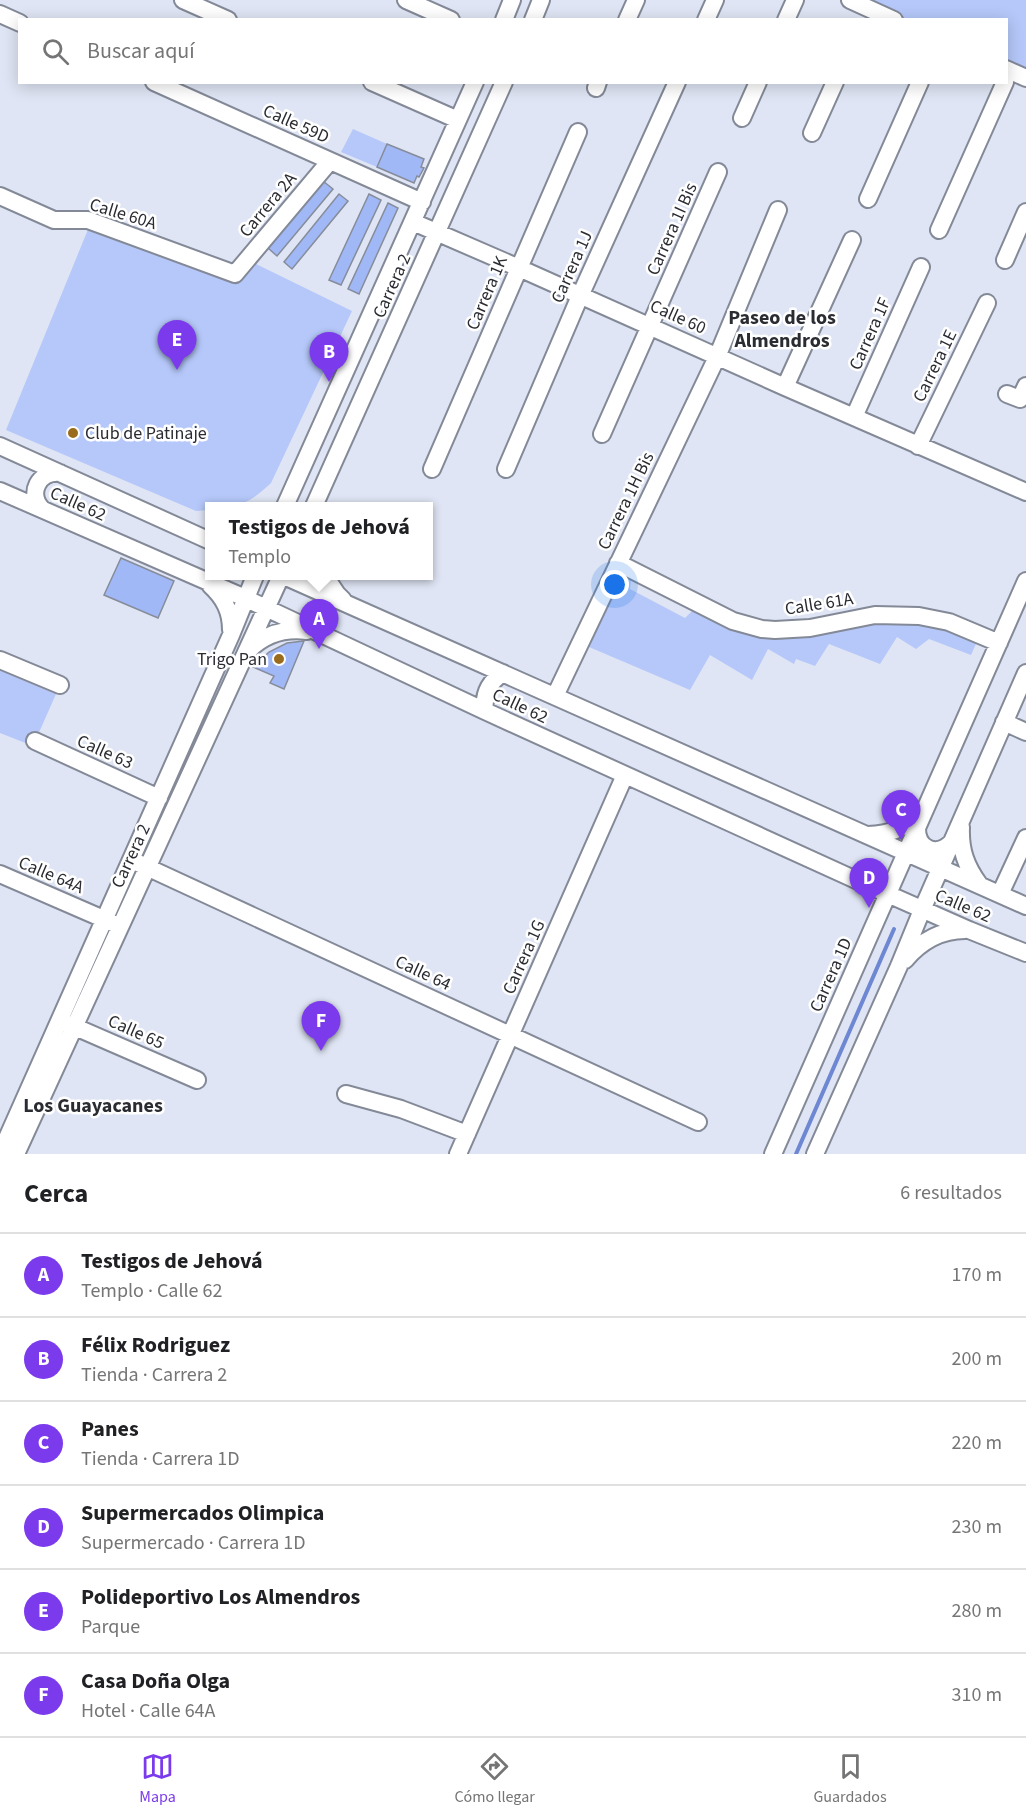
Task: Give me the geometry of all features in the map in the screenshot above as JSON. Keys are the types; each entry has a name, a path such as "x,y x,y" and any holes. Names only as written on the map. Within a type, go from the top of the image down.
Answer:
{"street":[{"path":"183,0 223,18"},
{"path":"406,0 446,18"},
{"path":"505,18 512,0"},
{"path":"534,18 542,0"},
{"path":"628,18 636,0"},
{"path":"707,18 715,0"},
{"path":"787,18 795,0"},
{"path":"850,0 866,14 885,18"},
{"path":"0,14 18,21"},
{"path":"1008,75 1026,78"},
{"name":"Calle 59D","path":"163,84 422,202"},
{"path":"377,84 458,120"},
{"name":"Carrera 2","path":"286,502 474,84"},
{"name":"Carrera 2","path":"316,502 503,84"},
{"name":"Carrera 1J","path":"506,469 580,296 676,84"},
{"path":"742,118 757,84"},
{"path":"812,133 834,84"},
{"path":"868,199 919,84"},
{"path":"939,230 1003,84"},
{"name":"Carrera 1K","path":"432,469 578,132"},
{"name":"Carrera 2A","path":"235,274 330,161"},
{"name":"Carrera 1I Bis","path":"602,434 718,172"},
{"name":"Calle 60A","path":"0,196 54,220 88,220 235,274"},
{"name":"Carrera 1H Bis","path":"555,696 717,357 778,210"},
{"path":"1005,260 1026,212"},
{"name":"Calle 60","path":"413,222 1026,492"},
{"path":"785,387 852,240"},
{"name":"Carrera 1F","path":"854,417 921,267"},
{"name":"Carrera 1E","path":"918,446 987,303"},
{"path":"357,347 381,357"},
{"name":"Calle 62","path":"0,446 205,537"},
{"path":"42,509 35,495 37,484 45,476 60,473"},
{"name":"Calle 62","path":"0,491 266,608 485,711 922,910 1026,952"},
{"name":"Calle 61A","path":"618,563 709,610 746,626 775,630 810,628 875,615 919,616 949,622 999,643"},
{"name":"Carrera 2","path":"0,1154 67,1023 112,923 131,860 253,580"},
{"name":"Carrera 2","path":"112,923 147,867 281,580"},
{"name":"Calle 62","path":"293,580 1026,906"},
{"path":"328,580 346,602"},
{"path":"204,581 220,595 228,607 231,635"},
{"name":"Carrera 1D","path":"773,1154 1026,581"},
{"path":"244,655 262,639 284,630 296,629 319,634"},
{"path":"0,660 60,685"},
{"path":"485,711 484,703 488,689 492,682 503,673"},
{"path":"815,1154 900,966 922,910 1026,673"},
{"path":"1004,723 1026,732"},
{"name":"Calle 63","path":"35,741 159,798"},
{"name":"Carrera 1G","path":"458,1154 625,775"},
{"path":"867,835 899,830 925,809"},
{"path":"961,820 960,844 963,855 970,872 979,885"},
{"path":"917,826 919,841 925,847 940,850 952,842"},
{"path":"1000,894 1026,838"},
{"name":"Calle 64","path":"131,860 698,1122"},
{"name":"Calle 64A","path":"0,874 112,923"},
{"path":"856,880 869,900 874,925"},
{"path":"900,966 920,945 935,936 946,932 969,930"},
{"name":"Carrera 2","path":"16,1154 67,1023"},
{"name":"Calle 65","path":"67,1023 197,1080"},
{"path":"346,1095 401,1108 467,1134"}],"shaded area":[{"path":"850,0 1026,0 1026,78 1008,69 1008,18 892,18"},
{"path":"353,129 387,144 377,167 341,152"},
{"path":"89,227 235,274 250,261 352,311 271,483 245,502 205,502 205,510 196,511 6,430"},
{"path":"614,579 631,580 630,589 685,618 699,604 746,626 875,615 979,637 971,655 929,639 916,649 897,637 880,664 829,644 815,666 796,659 794,664 768,649 752,680 710,655 690,690 582,644"},
{"path":"0,670 56,694 33,746 0,733"}],"building":[{"path":"387,144 424,159 421,167 424,168 414,183 377,167"},
{"path":"323,181 333,189 277,256 268,248"},
{"path":"339,194 348,201 292,269 284,262"},
{"path":"369,194 381,200 341,285 329,280"},
{"path":"388,203 398,208 359,294 348,289"},
{"path":"121,558 174,581 158,618 104,595"},
{"name":"Trigo Pan","path":"304,641 284,689 270,683 274,676 253,667 269,652 287,643"}],"waterway":[{"path":"796,1154 894,929"}],"place":[{"name":"Polideportivo Los Almendros","path":"177,370"},
{"name":"Félix Rodriguez","path":"329,382"},
{"name":"Club de Patinaje","path":"73,433"},
{"name":"Testigos de Jehová","path":"319,649"},
{"name":"Trigo Pan","path":"279,659"},
{"name":"Panes","path":"901,840"},
{"name":"Supermercados Olimpica","path":"869,908"},
{"name":"Casa Doña Olga","path":"321,1051"}],"district":[{"name":"Paseo de los Almendros","path":"782,330"},
{"name":"Los Guayacanes","path":"93,1106"}]}
